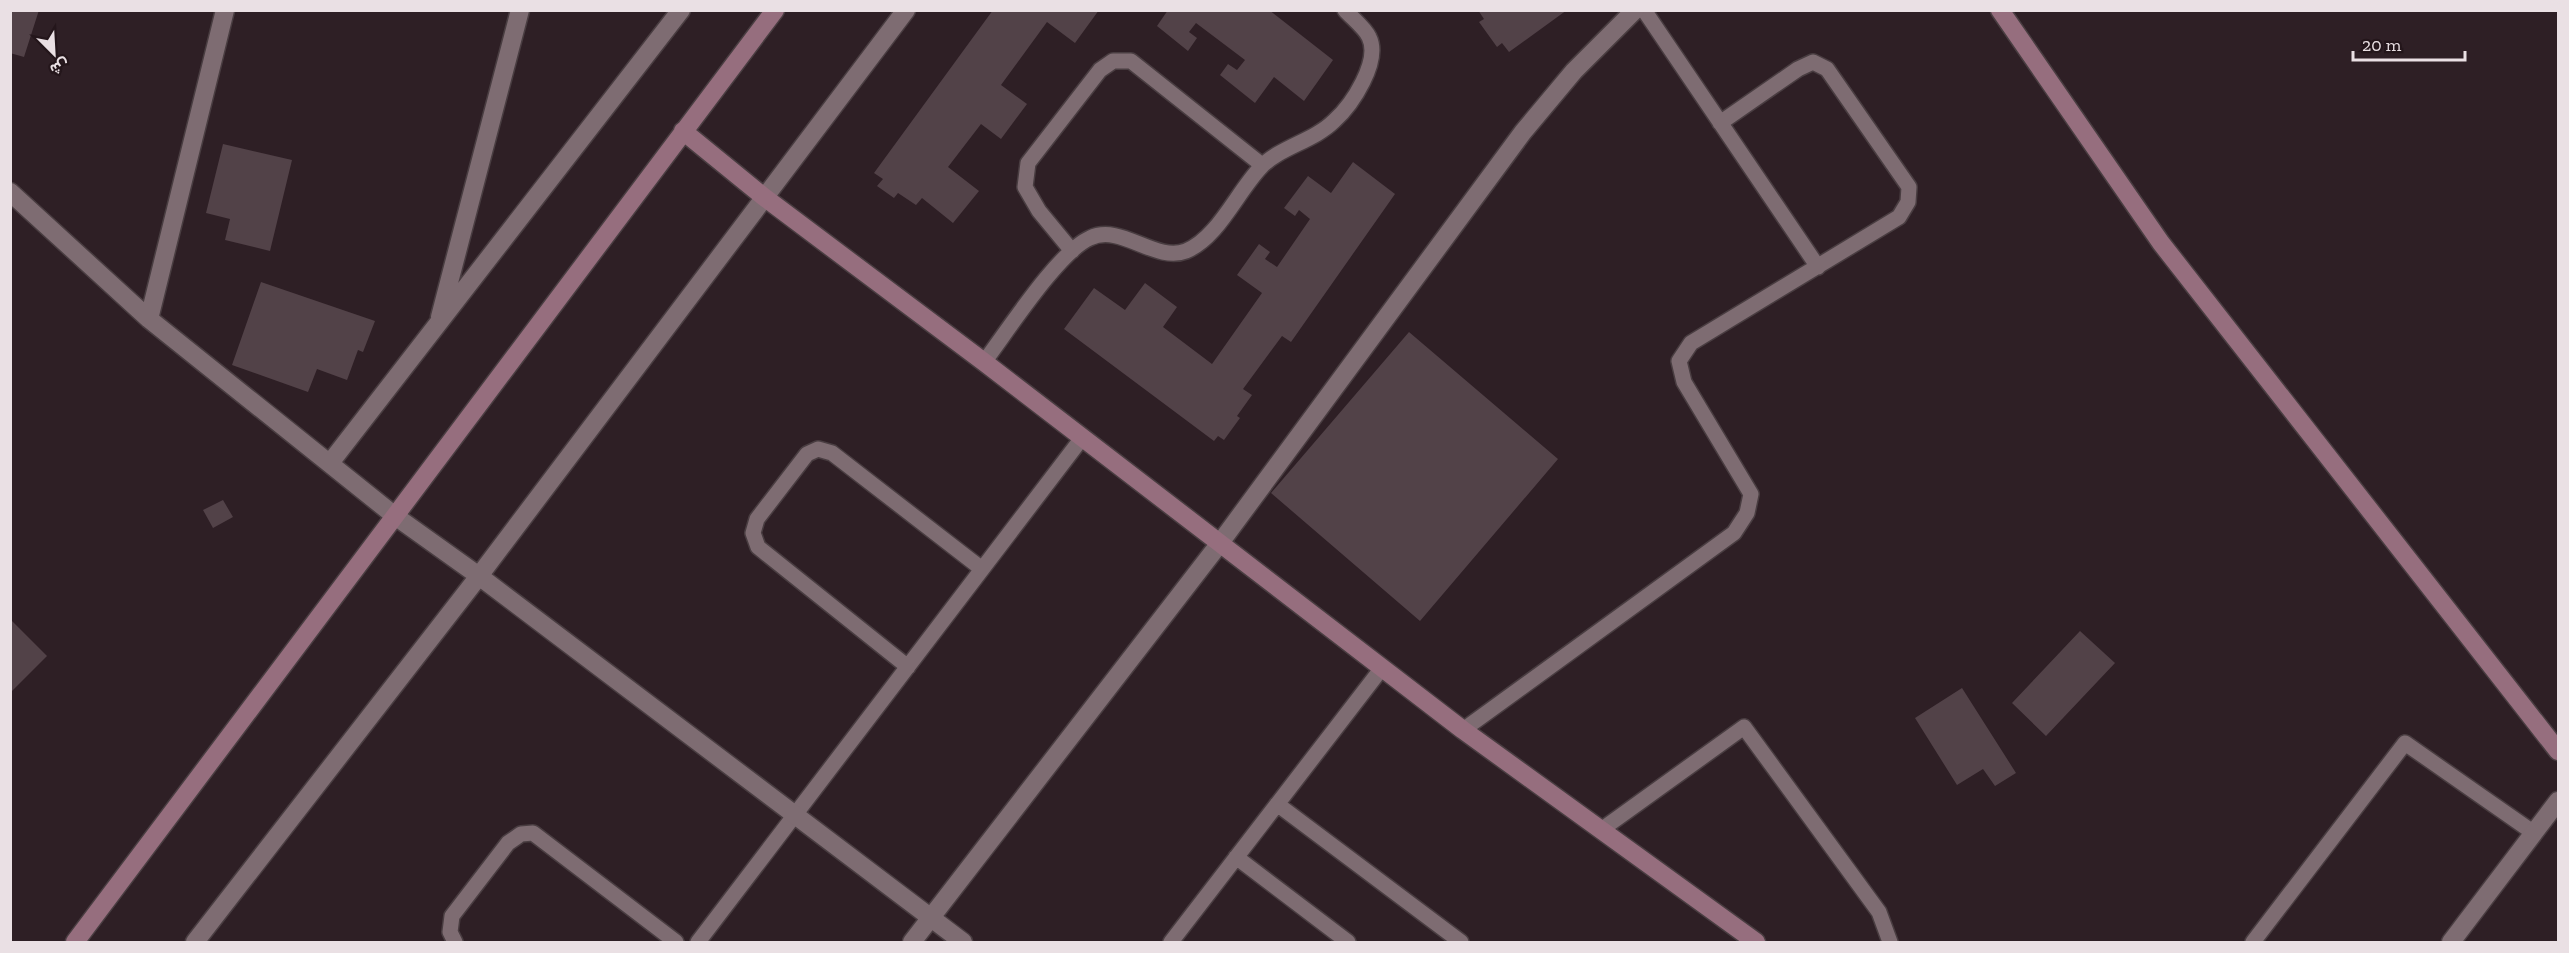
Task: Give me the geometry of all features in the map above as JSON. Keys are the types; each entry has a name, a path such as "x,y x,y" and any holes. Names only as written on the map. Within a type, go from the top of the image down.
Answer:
{"street":[{"path":"148,319 225,10"},
{"path":"438,326 520,10"},
{"path":"330,463 681,10"},
{"path":"75,942 776,10"},
{"path":"195,942 479,576 906,10"},
{"path":"912,942 1220,543 1523,132 1574,71 1635,10"},
{"path":"2000,10 2161,243 2559,751"},
{"path":"683,131 764,197 984,362 1463,730 1746,939"},
{"path":"10,192 148,319 395,516 479,576 963,942"},
{"path":"2451,942 2559,801"}],"lane":[{"path":"984,362 1060,262 1090,237 1108,235 1168,254 1184,252 1201,243 1262,165 1334,122 1360,88 1372,61 1370,37 1345,10"},
{"path":"1644,10 1818,267"},
{"path":"1072,251 1038,211 1025,187 1028,163 1100,70 1113,60 1131,62 1262,165"},
{"path":"1463,730 1734,533 1747,513 1751,494 1684,382 1679,362 1691,343 1899,217 1908,202 1909,187 1827,69 1812,62 1720,123"},
{"path":"698,942 1082,438"},
{"path":"908,667 758,547 753,533 757,519 807,454 818,449 832,453 982,569"},
{"path":"1171,942 1382,668"},
{"path":"1601,830 1744,727 1879,912 1890,942"},
{"path":"2253,942 2405,743 2534,833"},
{"path":"1277,804 1461,942"},
{"path":"455,942 450,932 452,916 508,843 521,834 533,833 676,942"},
{"path":"1236,857 1348,942"}],"building":[{"path":"10,10 39,10 24,57 10,53"},
{"path":"993,10 1099,10 1075,43 1047,22 1001,85 1027,104 1001,139 981,124 948,167 979,191 953,223 922,198 916,205 898,193 894,198 877,186 883,179 874,173"},
{"path":"1168,10 1269,10 1333,60 1304,101 1274,77 1255,103 1220,75 1228,64 1237,70 1245,60 1196,23 1189,32 1197,38 1188,51 1157,26"},
{"path":"1478,10 1567,10 1509,52 1502,43 1497,47 1479,22 1484,19"},
{"path":"223,144 292,160 270,251 225,240 230,219 206,213"},
{"path":"1353,162 1395,194 1291,342 1282,336 1243,389 1252,395 1237,416 1240,418 1224,440 1218,436 1214,441 1064,329 1094,288 1125,310 1145,283 1177,307 1163,327 1212,364 1262,293 1237,275 1259,244 1270,252 1265,259 1277,267 1310,219 1299,210 1295,216 1284,208 1308,176 1331,193"},
{"path":"261,282 375,321 363,352 358,350 347,380 317,369 308,392 232,365"},
{"path":"1409,332 1558,459 1420,621 1271,493"},
{"path":"223,500 233,517 213,528 203,510"},
{"path":"10,619 47,656 10,693"},
{"path":"2080,631 2115,663 2046,736 2012,703"},
{"path":"1962,688 2016,773 1995,786 1983,769 1957,785 1915,718"}]}
